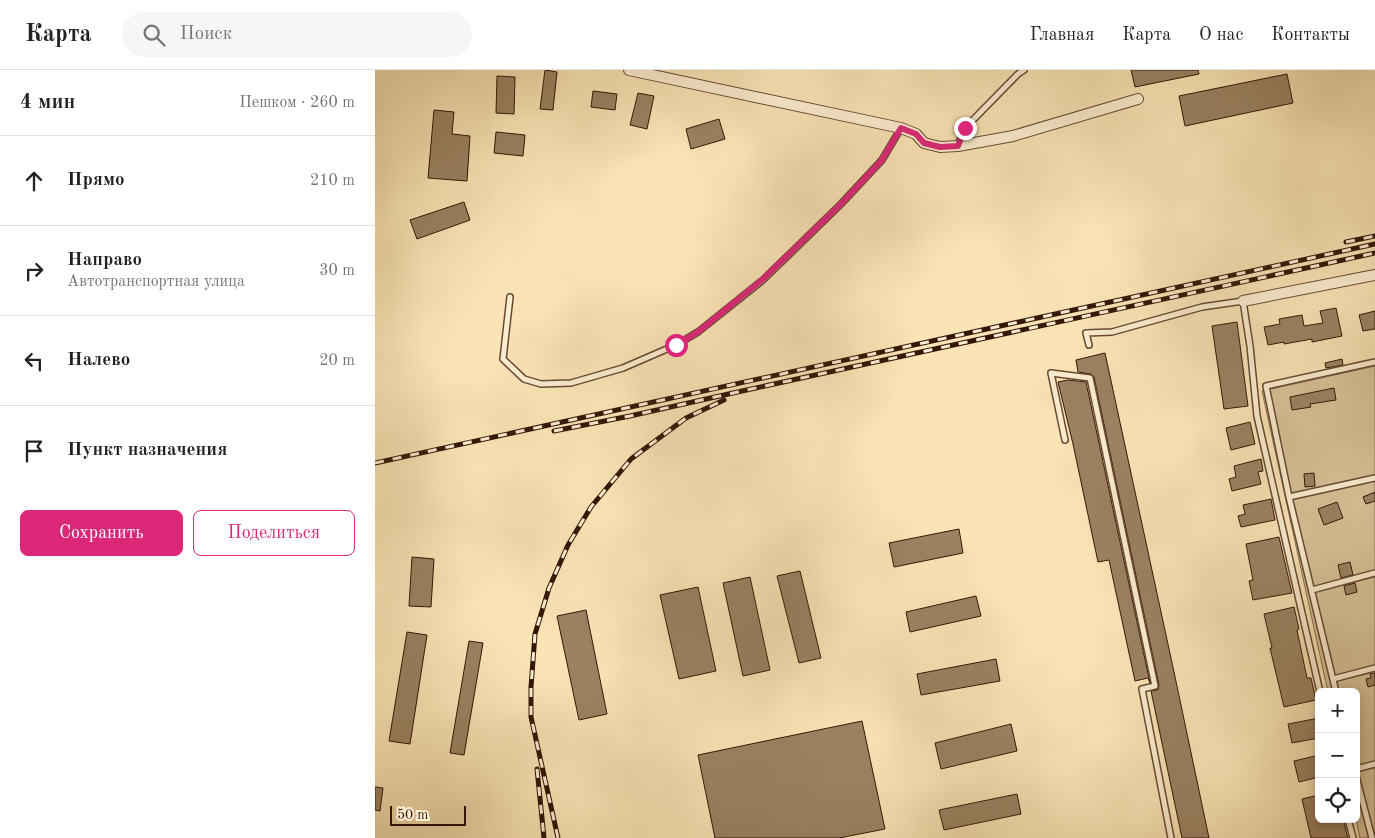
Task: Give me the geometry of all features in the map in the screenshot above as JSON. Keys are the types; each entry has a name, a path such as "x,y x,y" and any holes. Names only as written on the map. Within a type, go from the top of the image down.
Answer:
{"street":[{"path":"629,70 669,74 901,128 916,134 924,143 940,147 958,146 1013,136 1138,99"},
{"path":"1243,301 1375,275"}],"lane":[{"path":"958,146 965,128 1024,70"},
{"path":"510,296 503,359 524,379 541,384 571,383 623,368 676,345 698,332 763,279 841,204 882,160 901,128"},
{"path":"1089,345 1087,333 1113,332 1202,307 1243,301 1250,346 1257,416 1318,688"},
{"path":"1335,688 1289,497 1266,386 1375,362"},
{"path":"1065,440 1051,373 1090,378 1155,686 1142,689 1171,838"},
{"path":"1289,497 1375,478"},
{"path":"1312,590 1375,573"},
{"path":"1333,679 1375,668"},
{"path":"1360,768 1375,764"},
{"path":"1357,778 1372,838"},
{"path":"1350,823 1353,838"}],"shaded area":[{"path":"1375,366 1375,838 1360,838 1357,823 1360,823 1360,688 1327,688 1262,391"}],"building":[{"path":"545,70 557,72 553,110 540,109"},
{"path":"1131,70 1198,70 1199,74 1135,87"},
{"path":"1287,74 1293,103 1185,126 1179,96"},
{"path":"497,76 515,77 514,114 496,113"},
{"path":"593,91 617,94 615,110 591,107"},
{"path":"638,93 654,96 647,129 630,125"},
{"path":"434,110 454,112 452,134 470,136 467,181 428,178"},
{"path":"719,119 725,139 691,149 686,129"},
{"path":"496,132 525,135 523,156 494,153"},
{"path":"464,202 470,220 417,239 410,220"},
{"path":"1336,308 1342,336 1312,342 1312,339 1268,345 1264,327 1280,324 1279,319 1302,315 1304,326 1323,323 1320,311"},
{"path":"1375,311 1375,329 1363,331 1359,315"},
{"path":"1237,322 1248,406 1224,409 1212,326"},
{"path":"1105,353 1209,838 1182,838 1151,691 1158,690 1159,685 1094,377 1091,374 1078,372 1076,360"},
{"path":"1342,359 1343,365 1326,368 1325,363"},
{"path":"1068,380 1086,382 1150,683 1148,678 1135,681 1109,560 1098,562 1058,382"},
{"path":"1334,388 1336,400 1310,404 1311,407 1292,410 1290,397"},
{"path":"1250,422 1255,444 1231,450 1226,428"},
{"path":"1261,459 1263,471 1258,472 1261,484 1232,491 1229,479 1236,477 1234,466"},
{"path":"1314,473 1315,486 1305,487 1304,474"},
{"path":"1375,492 1375,501 1366,504 1363,497"},
{"path":"1271,499 1275,520 1241,527 1238,516 1245,514 1243,505"},
{"path":"1337,502 1343,518 1324,525 1318,509"},
{"path":"959,529 963,553 894,567 889,543"},
{"path":"1279,537 1292,593 1253,600 1249,581 1253,580 1246,544"},
{"path":"412,557 434,559 431,607 409,606"},
{"path":"1350,562 1353,575 1341,578 1338,565"},
{"path":"800,571 821,658 799,663 777,576"},
{"path":"750,577 770,670 743,676 723,583"},
{"path":"1355,583 1357,592 1346,595 1344,586"},
{"path":"698,587 716,671 679,679 660,595"},
{"path":"976,596 981,616 910,632 906,612"},
{"path":"1294,607 1307,678 1311,678 1315,700 1284,707 1264,614"},
{"path":"586,610 607,714 579,720 557,616"},
{"path":"407,632 427,635 410,744 389,741"},
{"path":"469,641 483,643 464,755 450,753"},
{"path":"996,659 1000,681 921,695 917,674"},
{"path":"1375,673 1375,685 1368,687 1366,679 1371,678 1370,674"},
{"path":"1315,719 1315,739 1292,743 1288,724"},
{"path":"862,721 885,829 839,838 715,838 698,755"},
{"path":"1011,724 1017,751 941,769 935,743"},
{"path":"1315,756 1315,778 1299,782 1294,761"},
{"path":"375,787 383,788 380,811 375,810"},
{"path":"1017,794 1021,814 944,830 939,810"},
{"path":"1315,796 1315,823 1344,823 1348,838 1311,838 1302,799"}],"railway":[{"path":"1346,242 1375,236"},
{"path":"375,463 1375,244"},
{"path":"554,431 1375,253"},
{"path":"558,838 531,717 535,634 549,588 568,545 591,507 631,459 686,418 724,400"},
{"path":"537,769 544,838"}],"route":[{"path":"676,345 698,332 763,279 841,204 882,160 901,128 916,134 924,143 940,147 958,146 965,128"}]}
